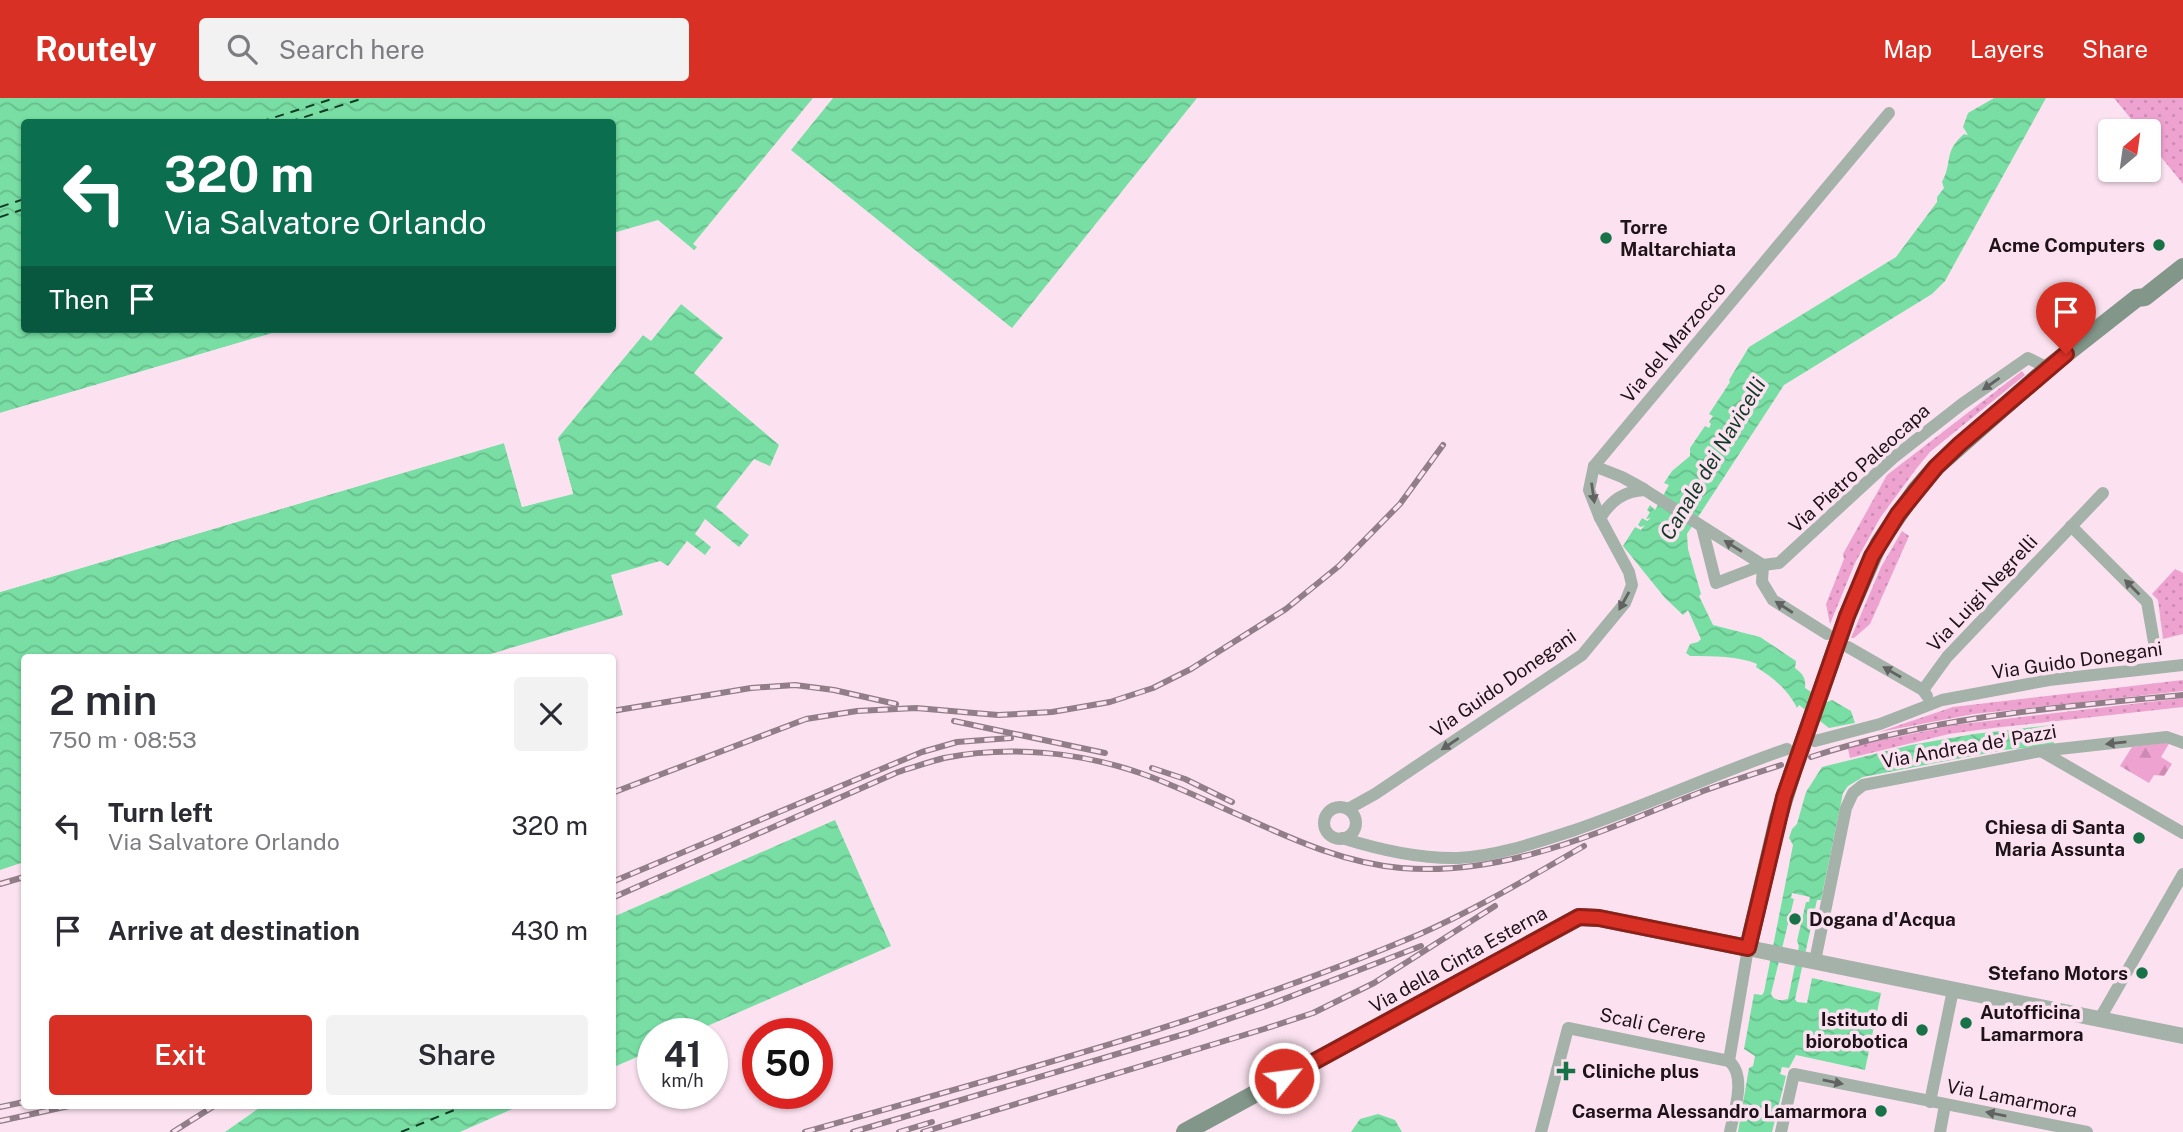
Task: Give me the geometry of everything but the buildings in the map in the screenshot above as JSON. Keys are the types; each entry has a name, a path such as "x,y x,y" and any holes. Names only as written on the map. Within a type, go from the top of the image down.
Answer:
{"main road":[{"path":"2137,298 2139,290 2183,255"},
{"path":"1757,949 1778,819 1847,616 1876,550 1915,491 1960,444 2048,368 2137,298 2145,297 2183,267"},
{"name":"Via della Cinta Esterna","path":"1185,1132 1579,917 1599,918 1757,949"}],"street":[{"name":"Via del Marzocco","path":"1594,467 1889,113"},
{"name":"Via Pietro Paleocapa","path":"1763,565 1771,566 1785,559 1893,458 1962,404 2028,358 2048,368"},
{"path":"1600,518 1590,490 1594,467 1614,473 1645,490 1763,565"},
{"path":"1600,518 1621,495 1645,490"},
{"name":"Via Luigi Negrelli","path":"1923,690 1947,657 2103,493"},
{"name":"Via Guido Donegani","path":"1348,809 1375,794 1582,655 1611,622 1628,598 1632,581 1600,518"},
{"path":"2071,526 2147,602 2155,649"},
{"path":"1702,527 1716,583 1763,565"},
{"path":"1763,565 1762,582 1769,596 1827,634"},
{"path":"1849,647 1923,690 1931,703"},
{"name":"Via Guido Donegani","path":"1815,741 1880,723 1931,703 2049,680 2183,665"},
{"name":"Via Andrea de' Pazzi","path":"1815,961 1846,808 1858,788 1868,783 2040,751 2168,737 2183,743"},
{"path":"1378,848 1370,843 1348,809 1337,807 1328,812 1324,822 1327,832 1335,837 1342,838 1378,848 1409,855 1460,858 1503,852 1540,842 1787,749"},
{"path":"2040,751 2183,832"},
{"path":"1342,838 1351,834 1356,824"},
{"path":"2099,1020 2183,874"},
{"path":"1730,1132 1738,1080 1736,1069 1729,1061 1757,949"},
{"name":"Via della Cinta Esterna","path":"1757,949 2183,1036"},
{"name":"Via Lamarmora","path":"1930,1102 1953,990"},
{"name":"Scali Cerere","path":"1541,1132 1568,1028 1729,1061"},
{"name":"Via Lamarmora","path":"1781,1132 1794,1074 2044,1128 2087,1132"},
{"path":"1940,1132 1945,1105"}],"green space":[{"path":"2114,98 2183,98 2183,184 2161,157 2161,119 2131,119"},
{"path":"2022,371 2025,375 1930,452 1916,469 1880,518 1855,563 1830,624 1826,604 1844,559 1843,554 1887,475"},
{"path":"1902,531 1909,536 1870,624 1851,638 1881,567"},
{"path":"2175,569 2183,573 2183,634 2163,639 2158,600 2152,594"},
{"path":"2183,680 2183,691 1974,714 1879,732 1953,707"},
{"path":"2183,698 2183,707 1949,734 1850,758 1848,749 1954,725"},
{"path":"2170,742 2161,757 2172,764 2164,776 2154,775 2149,783 2120,766 2132,747"}],"water":[{"path":"0,98 813,98 693,244 697,247 694,250 658,220 616,232 616,119 21,119 21,333 272,333 0,413"},
{"path":"833,98 1197,98 1012,328 791,150"},
{"name":"Canale dei Navicelli","path":"1994,98 2046,98 1945,281 1932,294 1784,385 1687,534 1688,549 1701,594 1699,596 1713,625 1760,637 1796,661 1795,668 1803,677 1805,688 1827,702 1832,700 1851,711 1855,723 1829,728 1799,705 1797,708 1785,690 1756,667 1757,664 1734,658 1690,656 1686,653 1690,644 1701,639 1688,610 1683,615 1665,598 1623,546 1635,527 1641,530 1645,525 1638,525 1642,518 1647,521 1651,518 1646,519 1650,512 1647,510 1650,505 1655,510 1669,485 1664,483 1672,471 1690,456 1690,448 1705,426 1709,428 1713,416 1709,414 1749,347 1896,257 1937,202 1937,197 1944,188 1942,182 1953,146 1964,134 1968,135 1963,127 1968,113"},
{"path":"681,304 723,338 694,373 779,445 770,466 754,459 716,507 749,535 739,547 705,519 695,534 711,547 705,555 687,541 668,566 660,561 611,575 623,615 491,654 21,654 21,863 0,870 0,592 504,443 522,507 573,493 557,438 643,335 651,340"},
{"path":"2052,725 2054,745 2004,750 1863,777 1848,786 1843,793 1821,900 1817,900 1795,999 1797,1002 1807,1003 1812,978 1881,993 1865,1070 1796,1055 1789,1068 1782,1067 1780,1074 1786,1076 1772,1132 1738,1132 1749,1068 1753,1066 1755,1056 1744,1049 1754,994 1762,995 1764,992 1793,845 1789,838 1797,824 1806,792 1822,767 1911,745","holes":["1792,893 1810,897 1809,902 1806,902 1797,941 1799,946 1788,999 1776,999 1771,994 1794,899 1791,898"]},
{"path":"835,820 891,946 726,1018 637,1018 637,1057 616,1066 616,916"},
{"path":"258,1109 512,1109 460,1132 225,1132"},
{"path":"1378,1114 1395,1120 1402,1132 1351,1132 1360,1119"}],"pier":[{"path":"680,301 681,304 651,341 643,335 558,438 573,494 522,507 504,443 0,592 0,588 504,440 508,442 525,503 568,491 554,436 641,332 650,336"},
{"path":"272,333 284,333 0,417 0,413"}],"ferry route":[{"path":"269,119 335,98"},
{"path":"298,119 364,98"},
{"path":"0,207 21,200"},
{"path":"0,217 21,210"},
{"path":"401,1132 457,1109"}],"railway":[{"path":"616,791 806,719 857,711 916,708 998,715 1052,712 1110,702 1153,688 1191,669 1286,609 1339,566 1400,504 1443,445"},
{"path":"616,710 751,688 795,685 834,690 896,704"},
{"path":"1811,757 1856,743 1948,723 2042,709 2183,695"},
{"path":"954,721 1105,753"},
{"path":"616,880 922,752 957,742 1011,738"},
{"path":"616,896 898,772 944,758 969,754 1045,753 1095,760 1156,779 1287,836 1342,856 1401,868 1441,869 1481,865 1557,847 1706,790 1781,765"},
{"path":"1152,768 1185,779 1232,802"},
{"path":"805,1132 1038,1066 1269,992 1420,934 1503,892 1584,846"},
{"path":"0,884 21,878"},
{"path":"923,1132 1313,1013 1374,983 1495,906"},
{"path":"853,1132 1188,1033 1421,946"},
{"path":"0,1107 21,1103"},
{"path":"0,1121 55,1109"},
{"path":"173,1132 209,1109"},
{"path":"899,1132 932,1122"}],"place":[{"name":"Torre Maltarchiata","path":"1606,238"},
{"name":"Acme Computers","path":"2159,245"},
{"name":"Chiesa di Santa Maria Assunta","path":"2139,838"},
{"name":"Dogana d'Acqua","path":"1795,919"},
{"name":"Stefano Motors","path":"2142,973"},
{"name":"Autofficina Lamarmora","path":"1966,1023"},
{"name":"Istituto di biorobotica","path":"1922,1030"},
{"name":"Cliniche plus","path":"1566,1071"},
{"name":"Caserma Alessandro Lamarmora","path":"1881,1111"}],"route":[{"path":"1284,1078 1579,917 1599,918 1748,948 1784,797 1847,616 1872,556 1898,514 1936,467 2066,354"}]}
